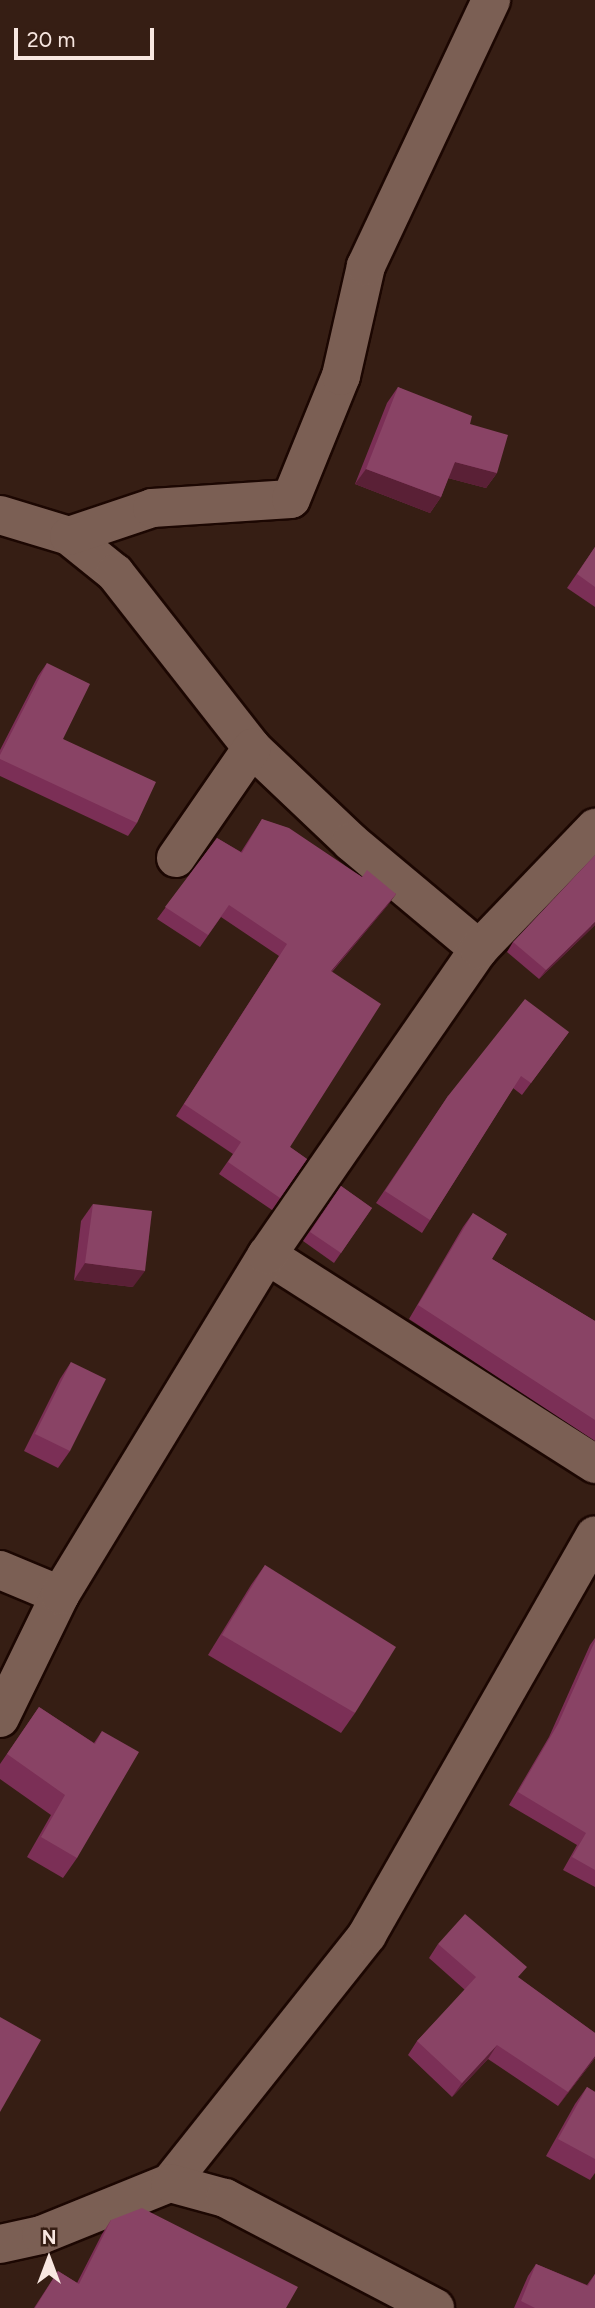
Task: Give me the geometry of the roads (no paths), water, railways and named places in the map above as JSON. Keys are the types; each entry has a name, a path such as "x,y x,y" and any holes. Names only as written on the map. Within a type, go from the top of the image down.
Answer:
{"street":[{"path":"69,536 152,508 291,499 341,376 366,266 491,0"},
{"path":"0,515 69,536 115,573 252,748 351,842 479,949"},
{"path":"176,858 252,748"},
{"path":"0,1718 60,1595 267,1255 479,949 595,828"},
{"path":"267,1255 595,1464"},
{"path":"0,2244 41,2235 170,2183 367,1935 595,1535"},
{"path":"0,1570 60,1595"},
{"path":"170,2183 225,2197 435,2308"}]}
